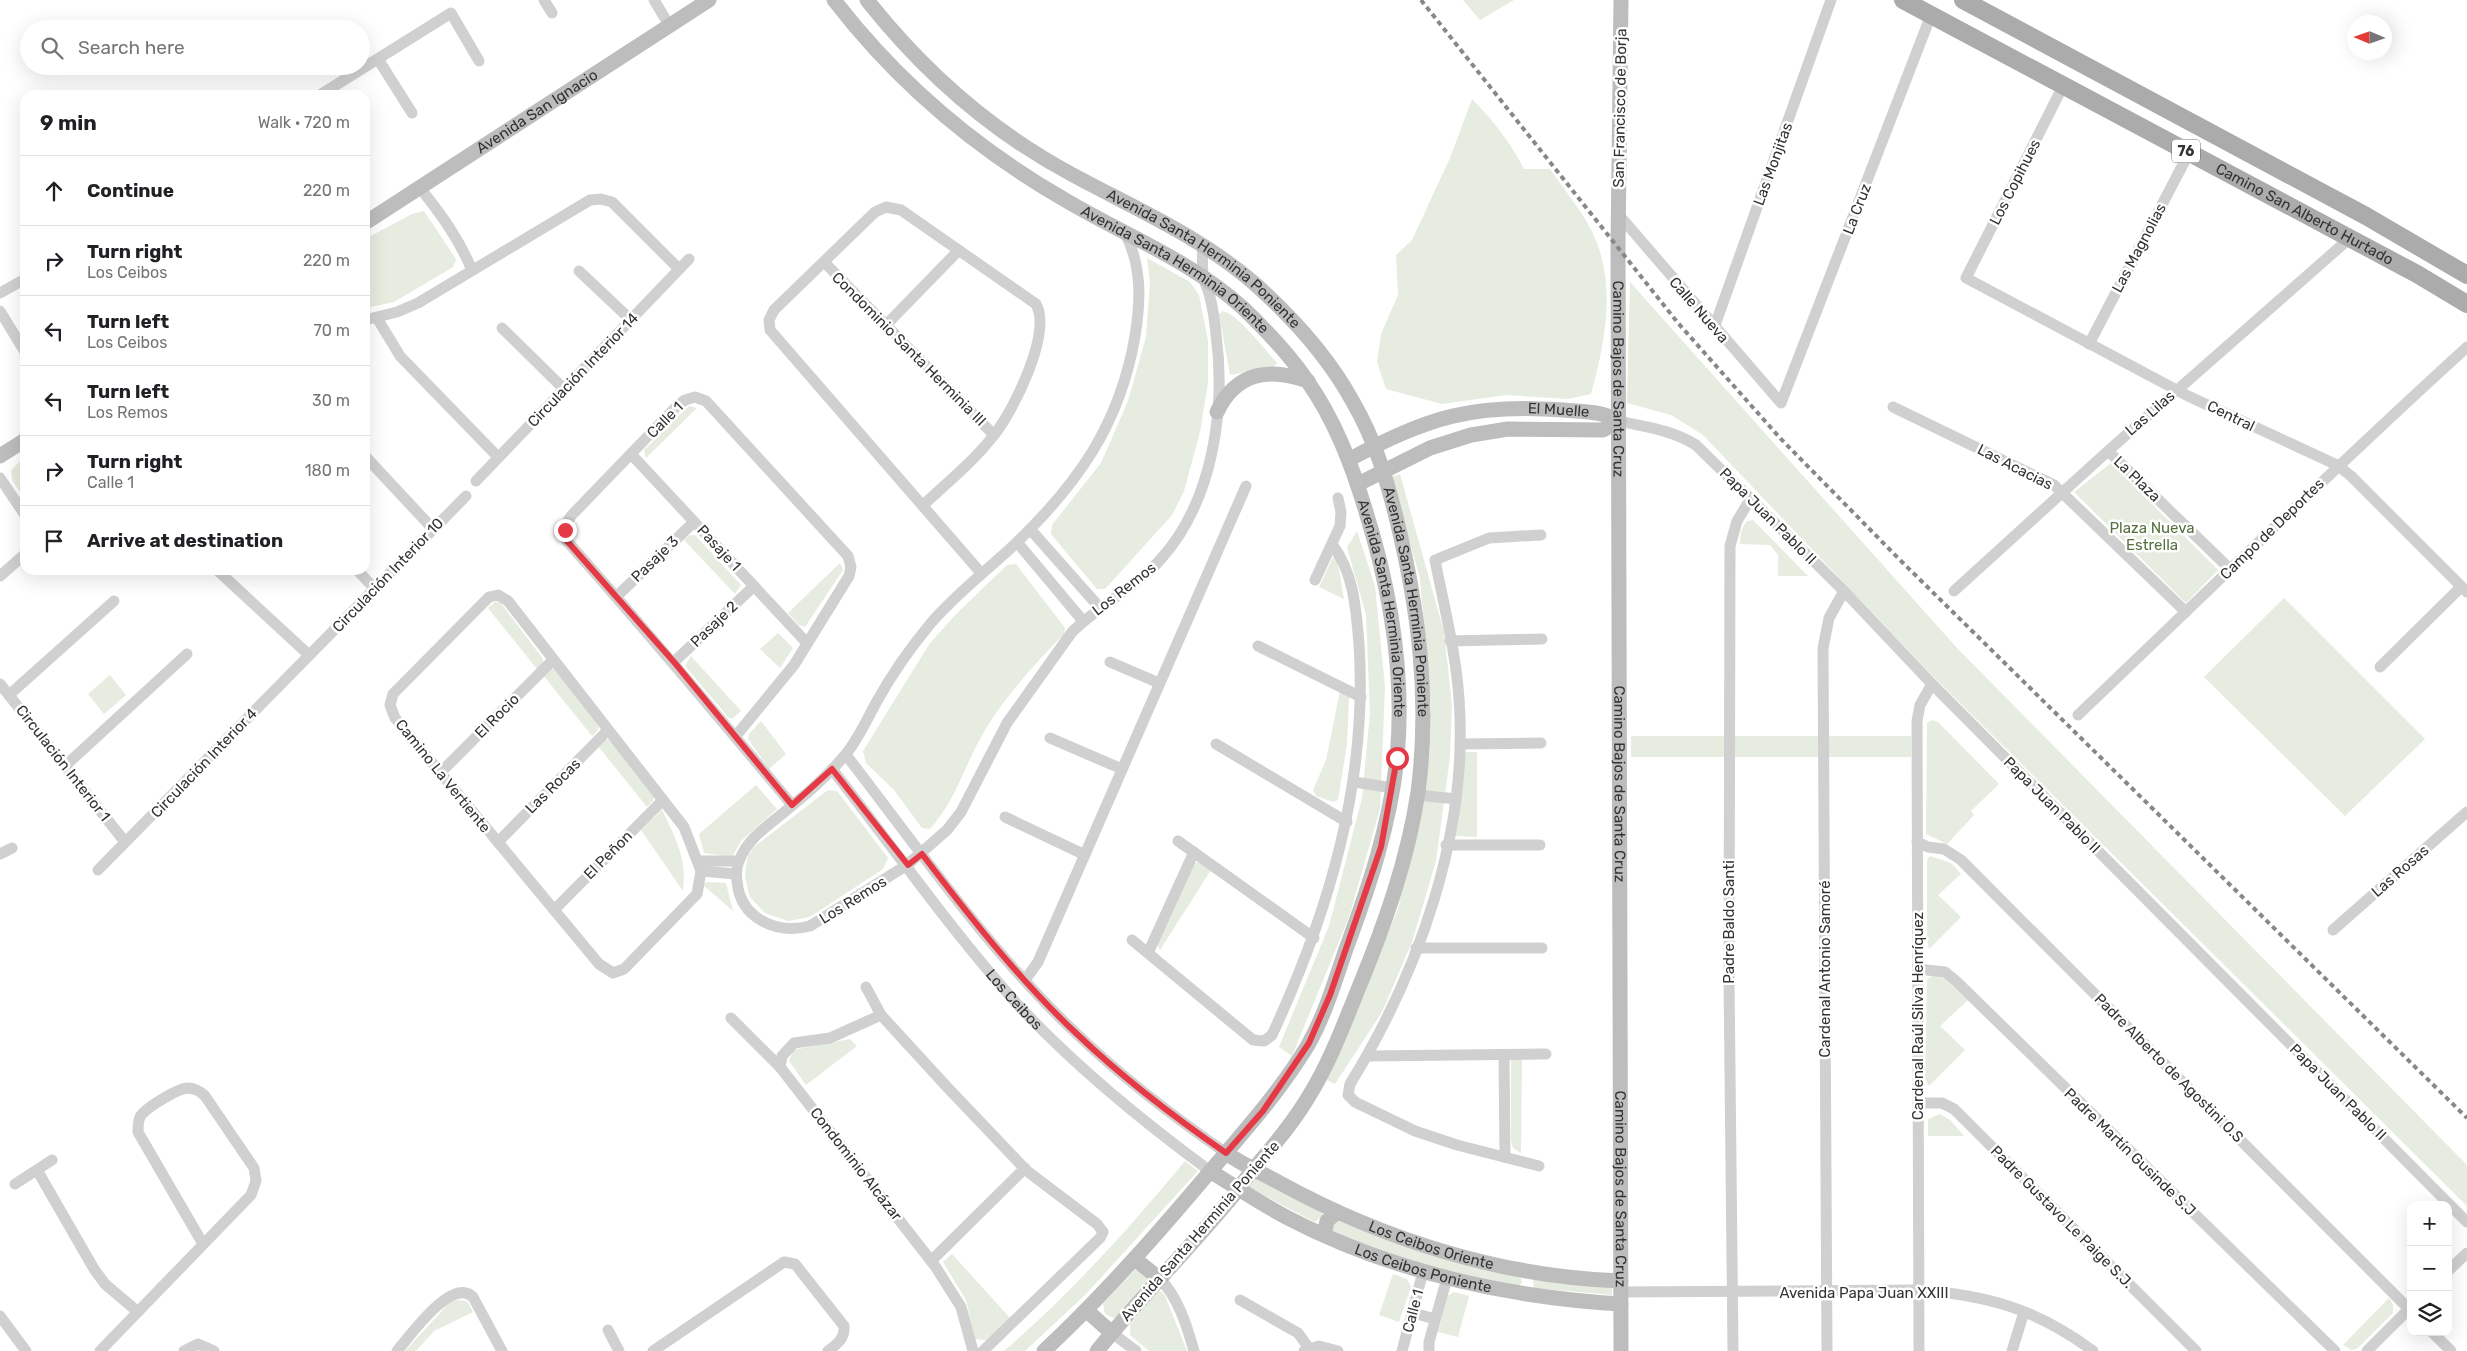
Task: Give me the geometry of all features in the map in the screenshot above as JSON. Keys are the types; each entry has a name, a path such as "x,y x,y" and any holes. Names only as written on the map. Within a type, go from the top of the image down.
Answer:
{"main road":[{"name":"Camino San Alberto Hurtado","path":"1903,0 2350,238 2467,304"},
{"name":"Camino San Alberto Hurtado","path":"1963,0 2408,239 2467,274"}],"street":[{"path":"544,0 552,13"},
{"path":"654,0 669,25"},
{"name":"Avenida San Ignacio","path":"370,220 709,0"},
{"name":"Avenida Santa Herminia Oriente","path":"834,0 872,47 906,82 951,123 991,153 1065,201 1161,249 1204,276 1264,328 1308,381 1350,459 1384,575 1395,636 1399,681 1399,727 1393,788 1381,847 1330,995 1309,1043 1263,1111 1136,1260 1087,1311 1044,1351"},
{"name":"Avenida Santa Herminia Poniente","path":"866,0 923,65 970,107 1004,133 1070,174 1156,217 1202,244 1256,285 1313,344 1339,378 1355,404 1384,469 1416,610 1423,666 1423,731 1417,795 1396,884 1367,967 1332,1054 1311,1094 1285,1131 1239,1189 1097,1351"},
{"name":"San Francisco de Borja","path":"1619,215 1621,0"},
{"name":"Las Monjitas","path":"1714,328 1831,0"},
{"path":"370,64 451,13 479,61"},
{"name":"La Cruz","path":"1781,403 1930,15"},
{"path":"378,59 412,113"},
{"path":"906,82 915,76 923,65"},
{"path":"328,90 352,75"},
{"name":"Los Copihues","path":"1966,278 2063,86"},
{"path":"991,153 994,141 1004,133"},
{"name":"Las Magnolias","path":"2089,344 2189,153"},
{"path":"420,188 444,217 461,243 472,270"},
{"path":"370,319 418,303 590,200 601,199 612,202 679,269"},
{"path":"923,505 957,474 994,435 1012,405 1028,370 1041,329 1040,314 1036,304 959,250 901,210 886,207 875,212 774,310 770,320 770,330 981,573"},
{"name":"Calle Nueva","path":"1619,215 1714,328 1781,403"},
{"name":"Camino Bajos de Santa Cruz","path":"1619,215 1621,1351"},
{"name":"Los Remos","path":"1124,231 1136,261 1139,292 1135,335 1126,378 1108,425 1084,468 1059,500 1017,542 947,605 914,644 895,671 846,754 832,769 747,844 738,862 736,874 738,890 751,913 772,926 791,930 818,922 908,865 947,830 961,812 1007,722 1072,632 1083,621 1149,571 1180,534 1192,512 1206,476 1211,458 1217,412 1219,384 1216,336 1212,305 1204,276 1202,244"},
{"name":"Las Lilas","path":"1954,591 2108,451 2350,238"},
{"path":"886,325 959,250"},
{"name":"Circulación Interior 14","path":"476,481 689,259"},
{"name":"Condominio Santa Herminia III","path":"824,262 994,435"},
{"path":"578,271 631,320"},
{"name":"Central","path":"1966,278 2177,390 2337,465 2351,476 2464,590"},
{"path":"0,293 20,282"},
{"path":"0,311 20,344"},
{"path":"377,318 400,356 498,457"},
{"path":"502,328 564,389"},
{"name":"Campo de Deportes","path":"2078,714 2231,570 2337,465 2467,346"},
{"path":"1217,412 1229,392 1239,382 1251,377 1276,374 1308,381"},
{"name":"Calle 1","path":"735,737 794,665 806,642 849,576 851,567 848,556 706,401 695,397 685,400 571,516 565,530 567,541 674,662 735,737 792,805"},
{"name":"El Muelle","path":"1350,459 1421,425 1479,410 1527,407 1607,414 1619,421"},
{"name":"Las Acacias","path":"1893,407 2054,485 2186,612"},
{"name":"El Muelle","path":"1358,484 1384,469 1430,448 1471,435 1516,428 1603,430 1619,421"},
{"name":"Papa Juan Pablo II","path":"1619,421 1681,435 1696,445 1844,591 1932,684 2467,1222"},
{"path":"0,456 20,443"},
{"name":"La Plaza","path":"2108,451 2231,570"},
{"name":"Pasaje 1","path":"632,454 806,642"},
{"path":"370,461 433,529"},
{"path":"0,478 20,507"},
{"path":"1025,980 1038,962 1246,486"},
{"name":"Circulación Interior 10","path":"309,655 466,496"},
{"path":"1315,580 1340,526 1341,512 1338,498"},
{"name":"Padre Baldo Santi","path":"1733,1351 1729,978 1730,546 1737,521 1751,498"},
{"name":"Pasaje 3","path":"616,596 694,522"},
{"path":"1030,528 1100,608"},
{"path":"1539,1166 1415,1130 1355,1102 1348,1095 1350,1084 1391,1013 1435,900 1456,799 1460,744 1459,698 1436,560 1489,538 1541,535"},
{"path":"1017,542 1083,621"},
{"path":"1132,940 1253,1040 1264,1041 1272,1035 1314,938 1331,885 1347,822 1354,782 1361,697 1357,617 1344,560 1332,544"},
{"path":"0,576 20,558"},
{"path":"1384,575 1408,571"},
{"path":"221,575 309,655"},
{"path":"361,575 374,589"},
{"name":"Pasaje 2","path":"674,662 754,586"},
{"path":"2380,667 2464,590"},
{"name":"Cardenal Antonio Samoré","path":"1827,1351 1823,648 1829,618 1844,591"},
{"name":"Camino La Vertiente","path":"498,595 508,601 553,660 684,827 700,866 697,894 624,970 613,974 598,964 394,718 390,705 393,694 489,597 498,595"},
{"path":"9,695 114,601"},
{"path":"1450,640 1542,639"},
{"path":"1258,646 1361,697"},
{"path":"65,766 187,654"},
{"name":"Circulación Interior 4","path":"98,870 309,655"},
{"name":"El Rocio","path":"440,773 553,660"},
{"path":"1110,662 1159,683"},
{"name":"Circulación Interior 1","path":"0,684 126,842"},
{"name":"Cardenal Raúl Silva Henríquez","path":"1919,1351 1918,713 1923,697 1932,684"},
{"name":"Las Rocas","path":"498,842 608,730"},
{"path":"1050,738 1122,770"},
{"path":"1460,744 1541,743"},
{"path":"1216,744 1347,822"},
{"name":"Los Ceibos","path":"846,754 982,931 1077,1035 1149,1097 1226,1153 1253,1169"},
{"name":"Los Ceibos","path":"832,769 908,865 980,962 1020,1006 1062,1049 1130,1110 1210,1171 1239,1189"},
{"path":"1354,782 1393,788"},
{"path":"1417,795 1456,799"},
{"name":"El Peñon","path":"554,910 663,800"},
{"name":"Las Rosas","path":"2332,930 2467,812"},
{"path":"1005,816 1085,854"},
{"path":"1178,841 1314,938"},
{"name":"Padre Alberto de Agostini O.S","path":"1917,842 1944,849 1961,860 2407,1306"},
{"path":"1446,845 1540,845"},
{"path":"0,854 12,848"},
{"path":"1148,953 1194,852"},
{"path":"700,866 738,862"},
{"path":"700,866 736,874"},
{"path":"1372,876 1396,884"},
{"path":"1416,948 1542,948"},
{"name":"Padre Martín Gusinde S.J","path":"1918,969 1945,972 1957,982 2335,1351"},
{"path":"866,987 881,1016 946,1087 1025,1168 1097,1224 1103,1232 1100,1238 983,1351"},
{"path":"780,1067 782,1056 794,1043 830,1038 881,1016"},
{"name":"Condominio Alcázar","path":"731,1018 780,1067 931,1261 960,1307 973,1351"},
{"path":"1062,1049 1077,1035"},
{"path":"1367,1056 1546,1054"},
{"path":"1504,1055 1505,1157"},
{"path":"100,1351 138,1312 251,1194 255,1186 256,1174 251,1163 205,1096 196,1090 185,1088 143,1112 139,1121 138,1132 203,1244"},
{"name":"Padre Gustavo Le Paige S.J.","path":"1918,1103 1942,1103 1954,1109 2196,1351"},
{"path":"15,1184 52,1160"},
{"path":"931,1261 1025,1168"},
{"name":"Los Ceibos Oriente","path":"1253,1169 1337,1212 1426,1246 1524,1271 1582,1279 1621,1292"},
{"path":"36,1170 94,1269 106,1284 138,1312"},
{"name":"Los Ceibos Poniente","path":"1239,1189 1289,1219 1351,1248 1423,1272 1520,1294 1621,1292"},
{"path":"1324,1235 1327,1221 1337,1212"},
{"path":"2452,1267 2467,1252"},
{"path":"1136,1260 1169,1288 1179,1308 1194,1351"},
{"path":"653,1351 784,1262 790,1262 795,1264 844,1326 845,1333 841,1342 828,1351"},
{"path":"1520,1294 1527,1284 1524,1271"},
{"name":"Calle 1","path":"1402,1351 1423,1272"},
{"name":"Calle 1","path":"1429,1351 1435,1320 1447,1278"},
{"name":"Avenida Papa Juan XXIII","path":"1621,1292 1733,1293 1918,1290 1962,1293 1989,1299 2024,1312 2057,1327 2093,1351"},
{"path":"397,1351 440,1303 448,1296 460,1292 467,1293 473,1297 502,1351"},
{"path":"1240,1300 1298,1333 1304,1338 1306,1350 1326,1347 1338,1351"},
{"path":"1087,1311 1136,1351"},
{"path":"2012,1351 2024,1312"},
{"path":"2367,1351 2407,1312"},
{"path":"1412,1313 1435,1320"},
{"path":"0,1316 26,1351"},
{"path":"608,1330 619,1351"},
{"path":"2436,1336 2451,1351"},
{"path":"184,1351 198,1344 214,1351"}],"green space":[{"path":"1463,0 1514,0 1480,20"},
{"path":"1472,99 1501,132 1524,169 1550,169 1585,219 1598,246 1604,266 1606,309 1605,330 1591,394 1568,399 1506,395 1442,404 1386,389 1377,362 1381,334 1398,295 1396,255 1412,240 1450,158"},
{"path":"424,211 456,259 453,267 394,302 370,307 370,236 412,214"},
{"path":"1147,258 1190,282 1199,295 1208,341 1208,383 1200,432 1184,491 1172,515 1105,589 1097,589 1051,534 1052,525 1101,463 1128,401 1146,337 1150,283"},
{"path":"1630,282 1957,648 2467,1165 2467,1206 1929,672 1703,435 1671,415 1627,403"},
{"path":"1223,311 1236,319 1252,334 1277,363 1273,367 1230,375 1219,314"},
{"path":"689,406 697,408 646,458 644,450"},
{"path":"20,462 20,492 12,480 11,470"},
{"name":"Plaza Nueva Estrella","path":"2111,463 2218,570 2186,603 2074,492"},
{"path":"1400,474 1444,632 1452,705 1450,757 1436,861 1412,942 1382,1012 1335,1084 1327,1080 1398,909 1421,803 1431,707 1420,578 1391,477"},
{"path":"1753,520 1808,576 1778,576 1778,555 1770,545 1740,544 1743,526 1747,521"},
{"path":"1357,531 1375,586 1385,687 1380,809 1349,917 1292,1056 1279,1047 1329,926 1362,798 1370,713 1366,615 1347,547"},
{"path":"690,535 695,535 741,585 735,594 684,540"},
{"path":"1334,555 1337,558 1344,599 1319,587"},
{"path":"840,563 843,570 805,627 799,625 788,613"},
{"path":"1016,564 1065,628 1064,634 998,710 980,739 958,785 939,818 930,829 922,828 894,790 866,763 863,751 930,643 958,612 1007,565"},
{"path":"2284,598 2425,739 2345,816 2204,677"},
{"path":"495,602 500,602 543,659 543,663 537,669 488,608"},
{"path":"778,633 793,648 780,668 760,649"},
{"path":"691,656 741,711 732,719 728,717 685,666"},
{"path":"550,669 555,669 598,726 598,730 592,736 543,675"},
{"path":"110,675 126,695 104,714 88,694"},
{"path":"1340,691 1349,697 1347,744 1338,800 1333,802 1316,796 1313,790 1326,760"},
{"path":"1932,720 1938,722 1999,784 1971,811 1974,815 1947,844 1926,834 1927,723"},
{"path":"761,721 786,754 769,769 748,739 749,734"},
{"path":"1631,736 1911,736 1911,757 1631,757"},
{"path":"605,740 611,740 654,797 647,807 598,746"},
{"path":"1464,752 1477,752 1477,837 1455,836 1454,831"},
{"path":"756,785 777,809 741,841 732,857 704,853 699,834"},
{"path":"828,790 837,791 888,858 883,869 810,917 788,921 765,913 750,897 745,878 748,856 754,847"},
{"path":"662,810 676,840 682,859 683,891 641,830"},
{"path":"1930,856 1951,863 1961,874 1938,895 1961,917 1929,949 1927,940 1927,860"},
{"path":"1202,862 1211,870 1160,950 1157,944 1194,863"},
{"path":"707,882 726,883 733,911 703,885"},
{"path":"1933,975 1943,978 1968,1000 1940,1026 1965,1050 1929,1086 1925,1079 1927,980"},
{"path":"850,1039 857,1046 806,1085 789,1061 793,1050"},
{"path":"1513,1057 1522,1058 1521,1153 1513,1148 1511,1141 1511,1061"},
{"path":"1940,1114 1950,1120 1964,1136 1928,1136 1928,1119"},
{"path":"1185,1161 1198,1171 1086,1294 1025,1351 1004,1351 1053,1306 1098,1260"},
{"path":"1253,1176 1323,1211 1322,1216 1315,1222 1249,1188 1248,1185"},
{"path":"1338,1218 1520,1274 1522,1283 1518,1286 1400,1258 1333,1231 1331,1228"},
{"path":"952,1254 1011,1319 986,1340 975,1339 966,1300 943,1262"},
{"path":"1135,1270 1148,1277 1148,1283 1119,1316 1113,1318 1105,1314 1103,1304"},
{"path":"1393,1274 1407,1279 1411,1287 1399,1322 1379,1315"},
{"path":"1533,1279 1612,1287 1612,1295 1534,1288"},
{"path":"1158,1291 1162,1292 1165,1296 1187,1351 1149,1351 1130,1335 1130,1325"},
{"path":"1454,1292 1469,1296 1458,1337 1438,1332 1447,1296"},
{"path":"2389,1298 2393,1305 2393,1313 2358,1348 2352,1350 2343,1345"},
{"path":"451,1301 467,1301 473,1312 434,1331 416,1351 405,1351"}],"railway":[{"path":"1421,0 1678,323 1780,438 1900,560 2467,1118"}],"route":[{"path":"565,530 567,541 674,662 792,805 832,769 908,865 922,854 982,931 1077,1035 1149,1097 1226,1153 1263,1111 1309,1043 1330,995 1363,904 1381,847 1388,818 1397,758"}]}
